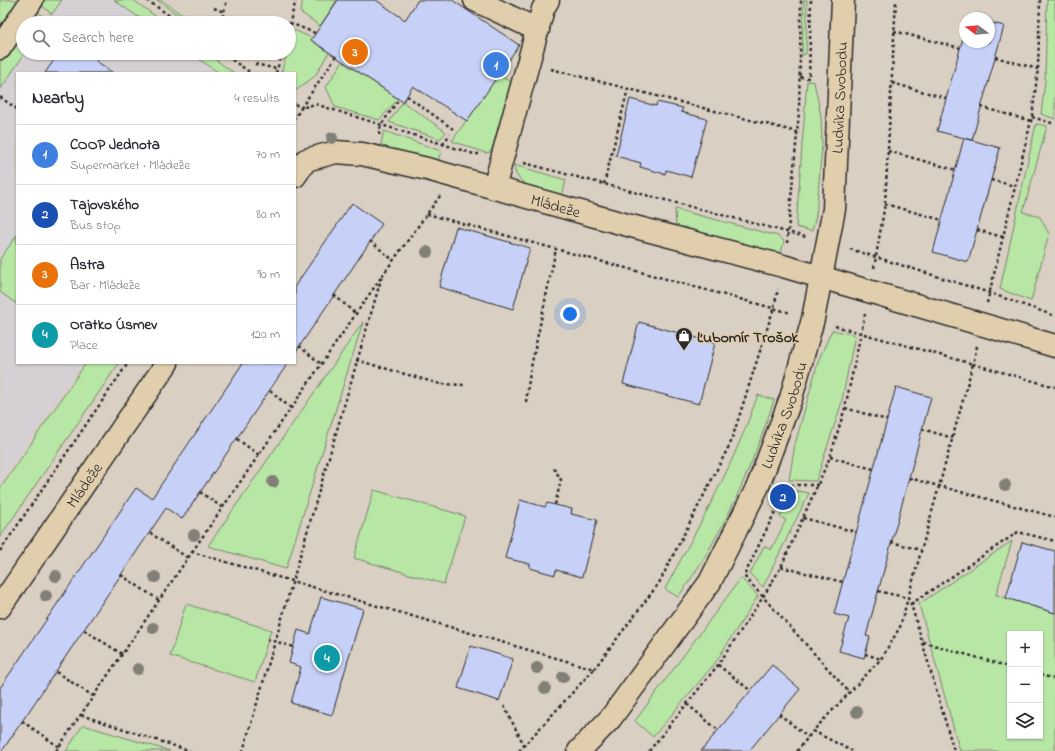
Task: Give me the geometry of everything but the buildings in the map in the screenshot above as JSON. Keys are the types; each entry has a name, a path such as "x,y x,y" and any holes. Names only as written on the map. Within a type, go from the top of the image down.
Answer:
{"street":[{"path":"21,16 32,0"},
{"path":"474,0 538,30"},
{"path":"494,188 543,10 548,0"},
{"name":"Ludvíka Svobodu","path":"579,751 610,719 710,582 758,486 791,398 813,320 834,209 843,0"},
{"path":"0,48 16,24"},
{"name":"Mládeže","path":"296,175 306,160 336,152 362,154 454,177 783,266 1055,346"},
{"name":"Mládeže","path":"0,607 166,364"}],"path":[{"path":"147,0 170,16"},
{"path":"223,16 227,0"},
{"path":"291,16 296,0"},
{"path":"519,751 594,669 659,583 731,442 774,308 783,266 788,233 797,132 801,0"},
{"path":"799,77 809,78 811,0"},
{"path":"649,751 718,665 763,597 781,567 830,457 845,408 861,333 885,204 896,0"},
{"path":"990,293 1032,121 1038,69 1040,1 1034,0"},
{"path":"214,8 224,12"},
{"path":"296,27 315,34"},
{"path":"894,31 959,48"},
{"path":"296,116 336,56"},
{"path":"995,58 1038,69"},
{"path":"232,60 250,72"},
{"path":"276,72 280,60"},
{"path":"529,63 797,132"},
{"path":"255,64 277,69"},
{"path":"892,83 946,98"},
{"path":"604,184 628,89"},
{"path":"406,96 453,129"},
{"path":"0,97 16,108"},
{"path":"375,157 381,125 399,99"},
{"path":"296,105 301,108 315,104 474,154 503,157 812,239"},
{"path":"981,108 1032,121"},
{"path":"1032,117 1055,124"},
{"path":"443,144 450,134"},
{"path":"888,151 956,170"},
{"path":"991,180 1016,186"},
{"path":"885,204 942,220"},
{"path":"56,751 321,364 393,260 427,214 608,262 794,314"},
{"path":"977,230 1003,237"},
{"path":"370,241 393,260"},
{"path":"848,248 990,293 1055,316"},
{"path":"526,402 530,372 556,249"},
{"path":"243,751 356,360 382,276"},
{"path":"334,295 356,314"},
{"path":"834,325 1055,387"},
{"path":"299,346 321,364"},
{"path":"356,360 440,384 464,385"},
{"path":"0,551 127,364"},
{"path":"797,751 813,731 881,658 900,627 973,364"},
{"path":"270,391 291,408"},
{"path":"845,408 887,420"},
{"path":"922,430 953,438"},
{"path":"237,439 259,455"},
{"path":"830,457 873,469"},
{"path":"554,468 561,480 555,505"},
{"path":"909,478 1055,517"},
{"path":"818,485 788,485 744,576 849,692"},
{"path":"200,492 223,508"},
{"path":"803,518 856,532"},
{"path":"911,604 1018,532 1055,542"},
{"path":"150,533 188,558"},
{"path":"891,542 921,550"},
{"path":"192,552 594,669"},
{"path":"781,567 843,582"},
{"path":"121,575 159,600"},
{"path":"878,591 908,598"},
{"path":"908,598 923,642 954,751"},
{"path":"84,630 122,654"},
{"path":"268,639 293,647"},
{"path":"923,642 1007,666"},
{"path":"865,654 881,658"},
{"path":"718,665 750,691"},
{"path":"56,672 93,696"},
{"path":"1043,676 1055,679"},
{"path":"687,704 718,730"},
{"path":"504,706 524,745"},
{"path":"779,714 808,737"},
{"path":"81,715 190,751"},
{"path":"22,722 59,748"},
{"path":"813,731 852,751"}],"shaded area":[{"path":"62,0 114,0 137,16 51,16"},
{"path":"20,60 200,60 218,72 16,72 16,364 82,364 0,483 0,90"}],"green space":[{"path":"20,0 0,30 0,1"},
{"path":"41,0 62,0 52,14 40,4"},
{"path":"114,0 133,0 155,16 137,16"},
{"path":"157,0 161,0 184,16 179,16"},
{"path":"303,0 337,0 320,26 300,12"},
{"path":"804,0 807,0 806,54 802,55"},
{"path":"1047,0 1055,0 1055,119 1041,114 1045,81"},
{"path":"36,11 43,16 32,16"},
{"path":"296,31 312,38 311,40 329,52 315,76 296,90 296,72 281,72 285,60 296,60"},
{"path":"16,37 16,60 20,60 0,90 0,61"},
{"path":"200,60 216,60 233,72 218,72"},
{"path":"343,61 398,99 379,120 335,107 326,87"},
{"path":"498,75 511,82 490,152 486,153 452,141"},
{"path":"807,81 814,82 821,116 822,146 816,216 812,231 796,227"},
{"path":"403,102 446,132 440,139 389,122"},
{"path":"1036,124 1047,126 1023,212 1040,217 1049,234 1031,301 1000,289"},
{"path":"384,131 441,151 437,164 380,148"},
{"path":"514,165 566,180 562,197 539,191 525,184 516,173"},
{"path":"675,209 778,236 784,241 781,253 676,228"},
{"path":"16,236 16,303 0,292 0,259"},
{"path":"363,322 286,569 208,546"},
{"path":"832,330 855,335 841,405 816,481 789,480 795,444 819,359"},
{"path":"85,364 118,364 0,537 0,489"},
{"path":"758,395 774,400 755,452 722,527 694,574 678,597 665,589 723,479 743,435"},
{"path":"374,490 465,516 444,584 354,558"},
{"path":"792,490 809,493 763,587 750,574 764,546 771,550 786,520 780,517"},
{"path":"1012,541 996,595 1055,613 1055,751 960,751 919,604"},
{"path":"741,578 758,596 715,663 653,737 635,721"},
{"path":"186,604 271,630 255,682 170,656"},
{"path":"83,725 170,751 66,751"}],"place":[{"name":"Astra","path":"355,52"},
{"name":"COOP Jednota","path":"496,65"},
{"name":"Ľubomír Trošok","path":"684,351"},
{"name":"Tajovského","path":"783,497"},
{"name":"Oratko Úsmev","path":"327,658"}]}
